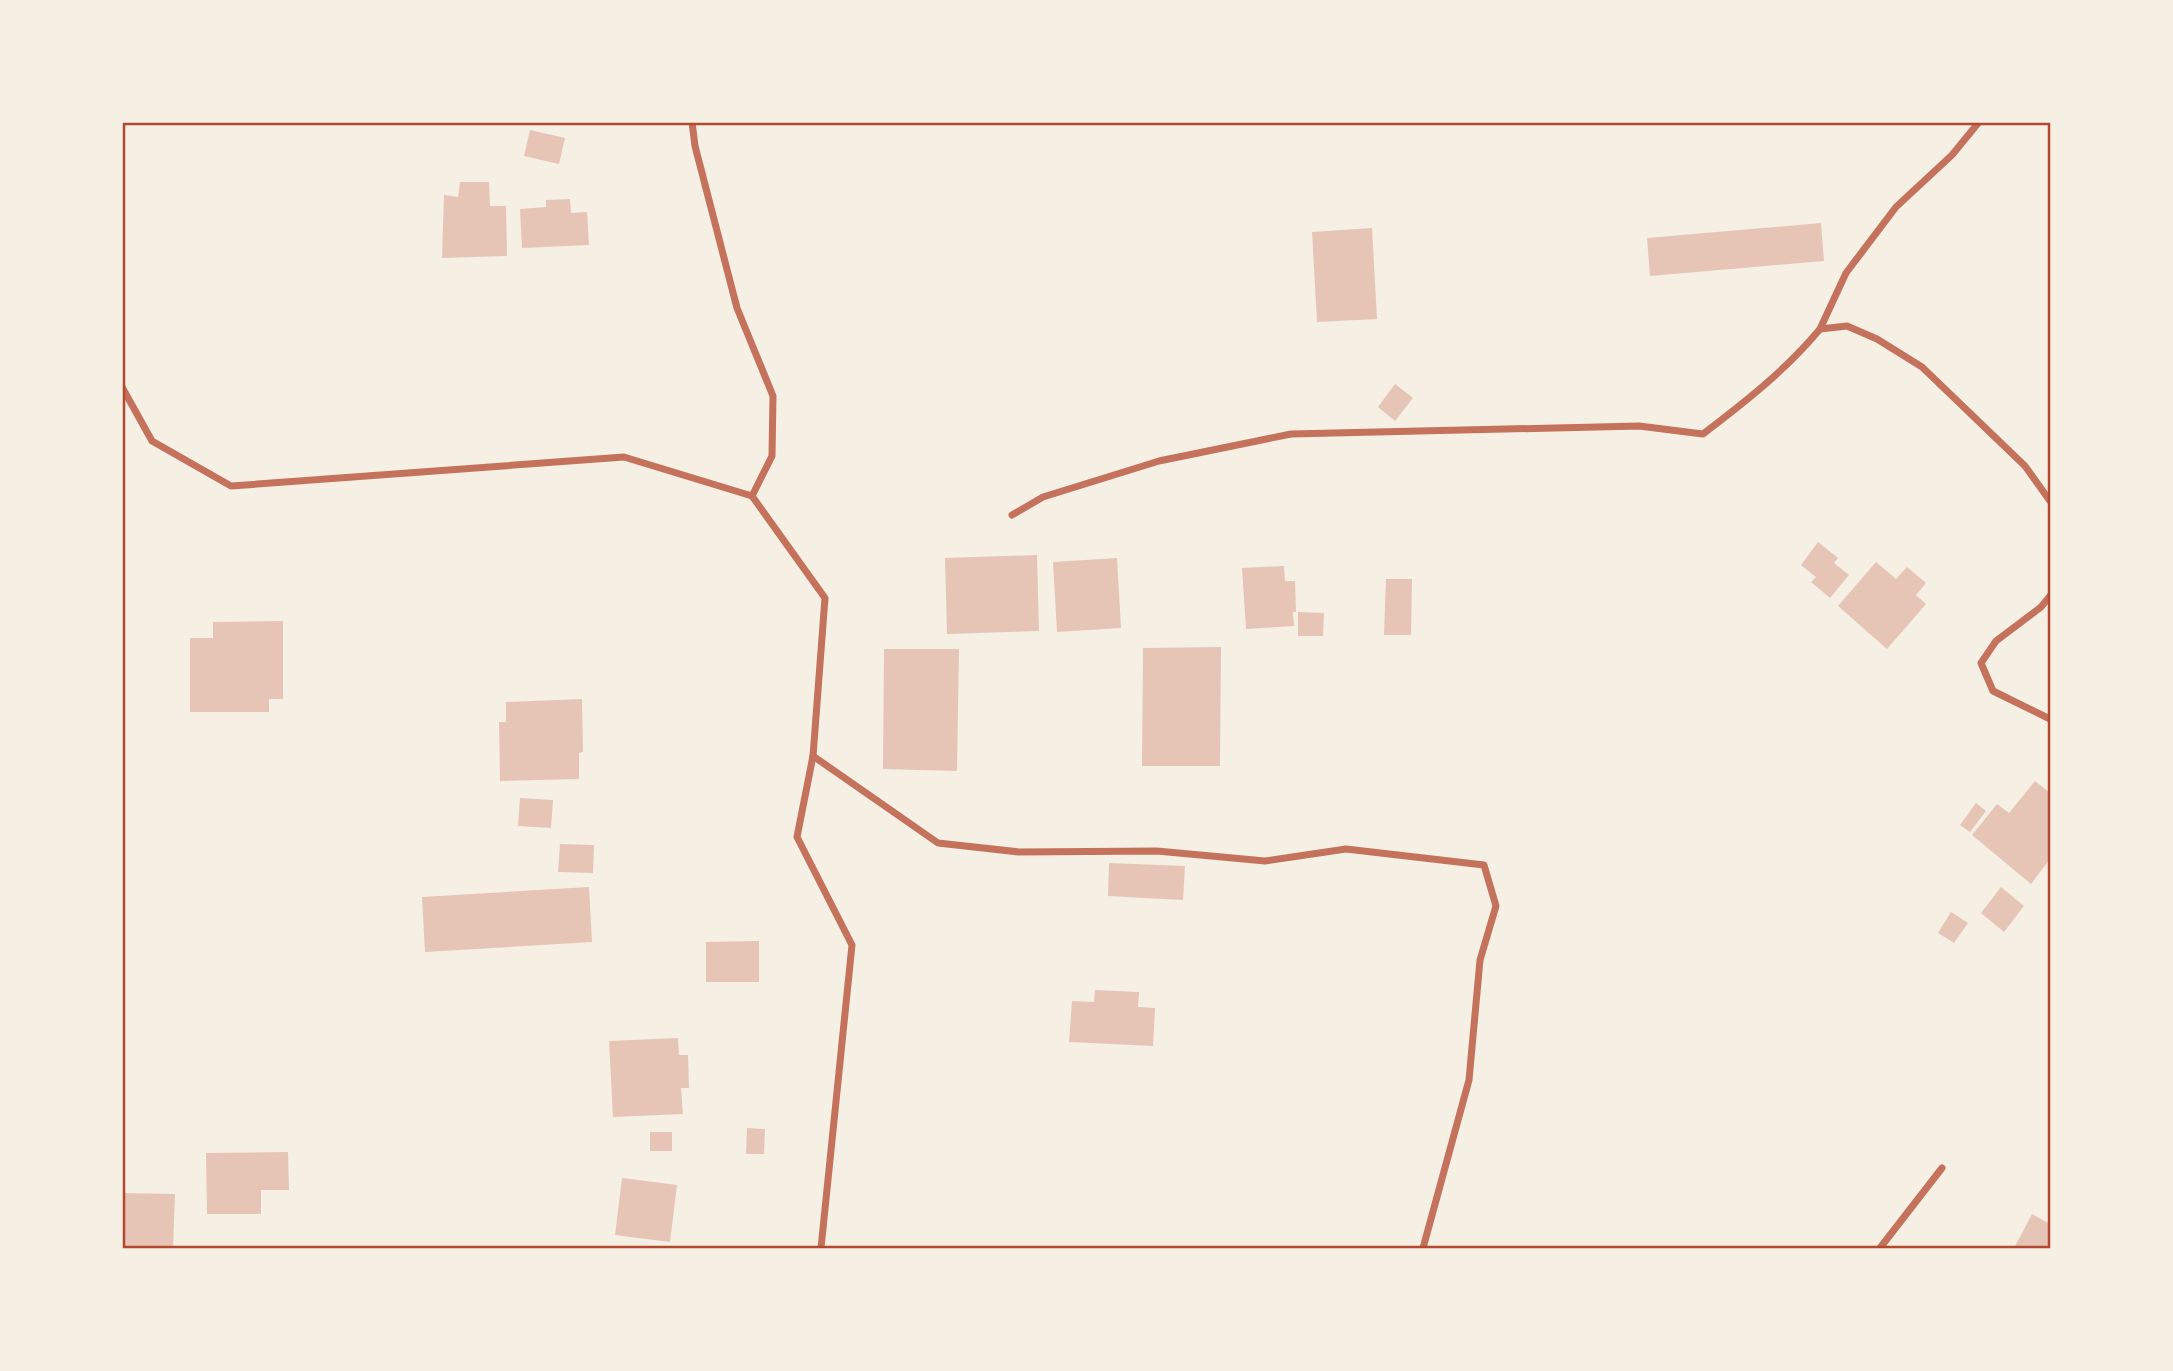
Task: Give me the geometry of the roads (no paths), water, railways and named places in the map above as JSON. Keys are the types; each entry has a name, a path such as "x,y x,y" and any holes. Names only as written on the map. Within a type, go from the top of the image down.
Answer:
{"street":[{"path":"692,122 695,146 737,308 773,396 772,456 752,496"},
{"path":"1012,515 1043,498 1159,461 1291,434 1639,426 1703,434 1749,399 1799,353 1819,329 1846,273 1896,207 1952,155 1979,122"},
{"path":"1819,329 1847,326 1877,339 1922,367 2025,466 2050,500"},
{"path":"122,387 152,441 231,486 624,457 752,496 825,598 813,756 797,837 852,945 821,1248"},
{"path":"2050,596 2041,607 1996,641 1981,663 1993,691 2050,719"},
{"path":"813,756 938,843 1019,852 1157,851 1265,861 1346,849 1483,865 1496,906 1480,960 1469,1080 1423,1248"},
{"path":"1880,1248 1942,1168"}]}
